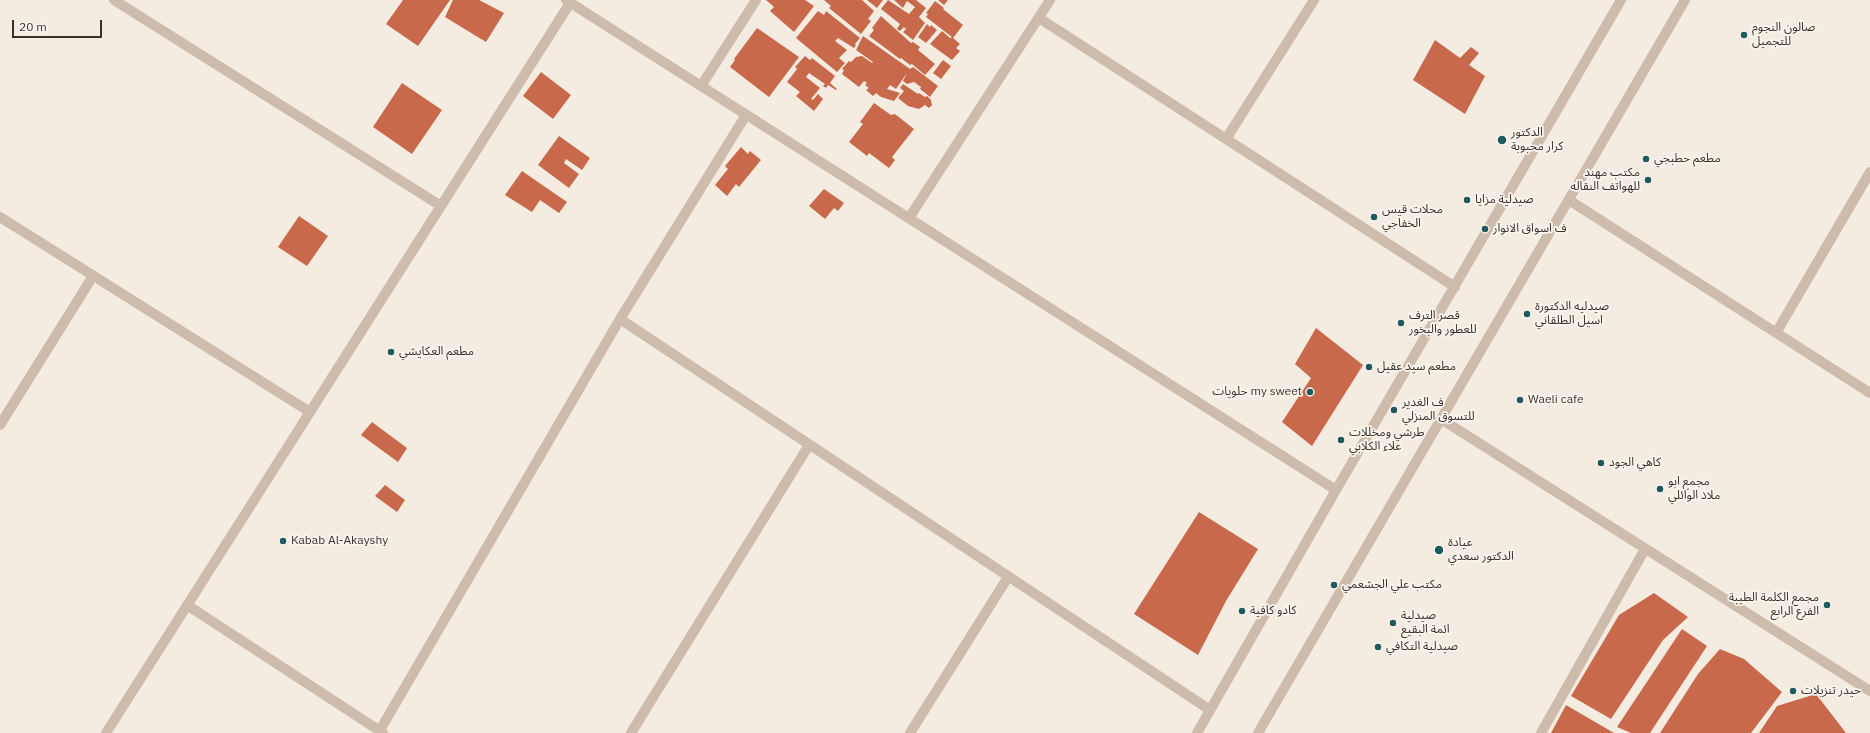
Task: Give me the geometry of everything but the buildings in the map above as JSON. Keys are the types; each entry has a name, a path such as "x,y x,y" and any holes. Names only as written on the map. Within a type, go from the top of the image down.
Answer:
{"street":[{"path":"114,0 441,206"},
{"path":"701,86 756,0"},
{"path":"909,218 1050,0"},
{"path":"1226,139 1314,0"},
{"path":"1197,733 1336,490 1621,0"},
{"path":"1258,733 1685,0"},
{"path":"106,733 441,206 568,1 1336,490"},
{"path":"1039,18 1455,287"},
{"path":"187,605 381,732 620,319 746,115"},
{"path":"1776,333 1870,172"},
{"path":"1569,200 1870,393"},
{"path":"0,217 310,412"},
{"path":"0,425 93,276"},
{"path":"620,319 1210,710"},
{"path":"1442,419 1870,691"},
{"path":"631,733 809,445"},
{"path":"1541,733 1646,549"},
{"path":"910,733 1008,577"}],"place":[{"name":"صالون النجوم للتجميل","path":"1744,35"},
{"name":"الدكتور كرار محبوبة","path":"1502,140"},
{"name":"مطعم حطبجي","path":"1646,159"},
{"name":"مكتب مهند للهواتف النقاله","path":"1648,180"},
{"name":"صيدلية مزايا","path":"1467,200"},
{"name":"محلات قيس الخفاجي","path":"1374,217"},
{"name":"ف اسواق الانوار","path":"1485,229"},
{"name":"صيدليه الدكتورة اسيل الطلقاني","path":"1527,314"},
{"name":"قصر الترف للعطور والبخور","path":"1401,323"},
{"name":"مطعم العكايشي","path":"391,352"},
{"name":"مطعم سيد عقيل","path":"1369,367"},
{"name":"حلويات my sweet","path":"1310,392"},
{"name":"Waeli cafe","path":"1520,400"},
{"name":"ف الغدير للتسوق المنزلي","path":"1394,410"},
{"name":"طرشي ومخللات علاء الكلابي","path":"1341,440"},
{"name":"كاهي الجود","path":"1601,463"},
{"name":"مجمع ابو ملاذ الوائلي","path":"1660,489"},
{"name":"Kabab Al-Akayshy","path":"283,541"},
{"name":"عيادة الدكتور سعدي","path":"1439,550"},
{"name":"مكتب علي الجشعمي","path":"1334,585"},
{"name":"مجمع الكلمة الطيبة الفرع الرابع","path":"1827,605"},
{"name":"كادو كافية","path":"1242,611"},
{"name":"صيدلية ائمة البقيع","path":"1393,623"},
{"name":"صيدلية التكافي","path":"1378,647"},
{"name":"حيدر تنزيلات","path":"1793,691"}]}
